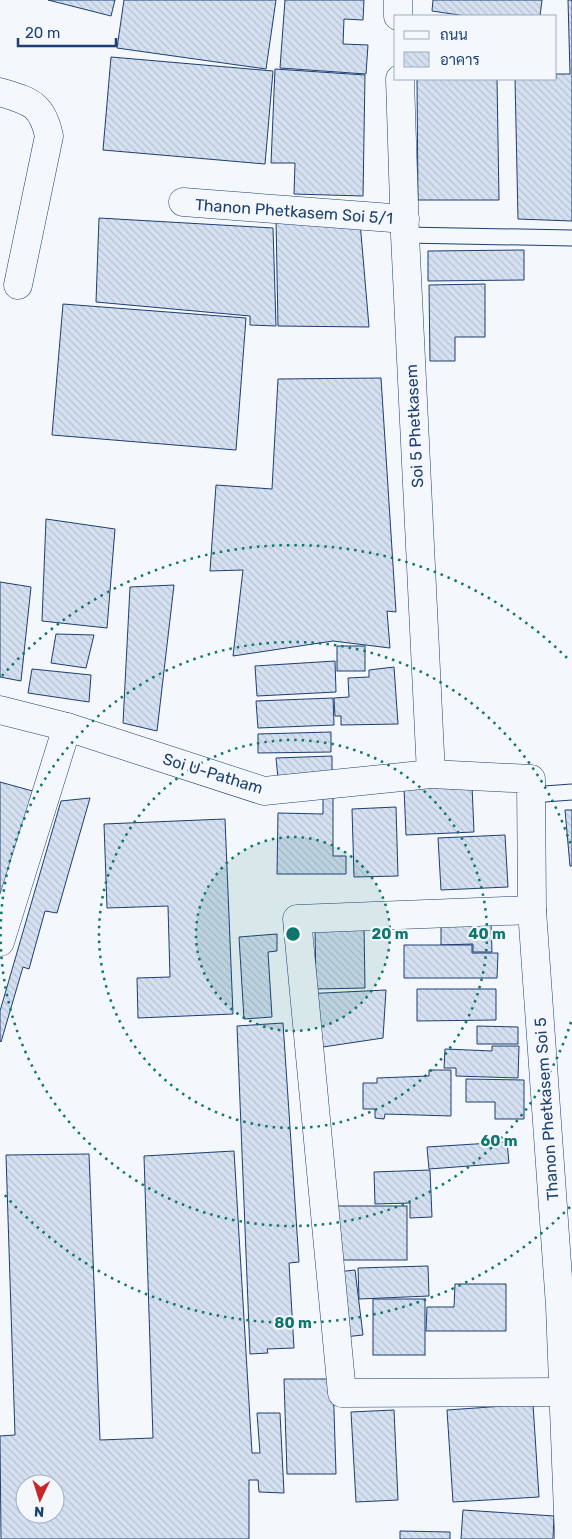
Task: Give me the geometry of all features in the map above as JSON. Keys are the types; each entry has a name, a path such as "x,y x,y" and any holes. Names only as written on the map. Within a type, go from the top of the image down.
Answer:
{"street":[{"path":"398,0 398,15"},
{"name":"Soi 5 Phetkasem","path":"400,80 405,227 431,774"},
{"path":"0,92 26,100 36,108 43,117 49,136 18,284"},
{"name":"Thanon Phetkasem Soi 5/1","path":"183,202 405,227"},
{"name":"Soi U-Patham","path":"0,710 67,727 264,791 431,774"},
{"path":"0,942 67,727"},
{"name":"Thanon Phetkasem Soi 5","path":"431,774 531,779 532,910 566,1306 563,1392 569,1539"},
{"path":"532,910 297,920 342,1393 563,1392"}],"lane":[{"path":"405,227 572,238"},
{"path":"531,795 572,792"}],"building":[{"path":"48,0 115,0 111,16"},
{"path":"124,0 276,0 266,69 117,48"},
{"path":"285,0 364,0 363,20 344,19 343,44 368,45 366,74 280,68"},
{"path":"433,0 542,0 540,15 459,15 432,11"},
{"path":"568,0 572,0 572,221 518,219 515,80 557,80 557,74 570,74"},
{"path":"111,57 273,71 265,164 103,150"},
{"path":"275,69 365,75 363,196 294,194 295,163 271,163"},
{"path":"417,80 497,80 499,200 418,200"},
{"path":"99,218 273,228 276,326 250,325 250,316 96,302"},
{"path":"276,219 360,222 369,327 278,326"},
{"path":"524,250 524,280 428,281 428,251"},
{"path":"485,284 485,337 455,337 455,361 430,361 429,285"},
{"path":"63,304 246,318 236,450 52,435"},
{"path":"381,378 396,612 387,611 390,648 333,641 233,656 243,570 210,571 216,485 272,489 278,379"},
{"path":"46,519 115,529 107,628 42,621"},
{"path":"0,582 31,587 21,681 0,677"},
{"path":"174,585 157,731 123,723 130,587"},
{"path":"56,634 94,635 86,668 51,663"},
{"path":"337,646 365,646 365,671 337,671"},
{"path":"335,661 336,692 257,696 255,666"},
{"path":"394,667 398,724 341,725 341,716 335,716 334,698 349,697 348,678 369,677 369,670"},
{"path":"32,669 91,675 89,702 28,693"},
{"path":"333,698 334,725 258,728 256,701"},
{"path":"331,732 331,752 258,753 258,734"},
{"path":"332,756 332,776 278,778 276,758"},
{"path":"0,782 36,792 0,899"},
{"path":"472,786 474,832 406,835 404,788"},
{"path":"323,797 333,797 333,856 346,856 346,874 277,874 278,813 323,814"},
{"path":"90,798 57,913 45,911 29,969 23,967 1,1042 0,1011 61,801"},
{"path":"396,807 398,876 354,877 352,809"},
{"path":"565,810 572,810 572,866 570,866"},
{"path":"225,819 233,1014 138,1018 137,978 170,977 168,906 107,908 104,824"},
{"path":"505,835 508,887 441,890 438,838"},
{"path":"491,922 492,952 473,952 473,944 441,945 441,923"},
{"path":"364,925 365,988 316,989 315,926"},
{"path":"277,934 277,951 268,952 272,1017 244,1019 239,937"},
{"path":"404,945 472,945 472,953 498,953 497,978 404,978"},
{"path":"417,989 496,989 496,1020 417,1021"},
{"path":"386,990 383,1038 303,1050 303,994"},
{"path":"283,1023 299,1262 289,1263 294,1348 267,1349 268,1353 250,1354 237,1026"},
{"path":"477,1026 518,1027 518,1044 477,1044"},
{"path":"492,1046 519,1046 518,1078 456,1076 456,1068 444,1068 445,1049 492,1051"},
{"path":"429,1070 451,1070 451,1116 385,1114 384,1119 375,1118 375,1109 363,1109 363,1083 377,1083 377,1078 429,1076"},
{"path":"466,1079 524,1080 524,1119 495,1119 495,1102 466,1102"},
{"path":"507,1142 509,1163 429,1169 427,1147"},
{"path":"234,1151 252,1453 260,1453 257,1413 280,1413 284,1493 259,1492 258,1480 249,1480 249,1539 1,1539 0,1436 15,1435 6,1155 89,1154 100,1440 153,1438 144,1156"},
{"path":"430,1170 432,1217 410,1218 410,1203 375,1204 374,1172"},
{"path":"337,1206 407,1206 407,1260 337,1260"},
{"path":"428,1266 429,1296 359,1299 358,1268"},
{"path":"355,1270 363,1335 344,1337 337,1272"},
{"path":"455,1284 506,1284 506,1331 426,1331 427,1307 454,1307"},
{"path":"373,1299 425,1299 425,1355 373,1355"},
{"path":"284,1379 333,1379 336,1474 287,1474"},
{"path":"533,1404 539,1497 453,1502 447,1410"},
{"path":"394,1410 398,1500 356,1502 351,1412"},
{"path":"463,1510 554,1516 553,1539 461,1539"},
{"path":"400,1531 450,1532 450,1539 400,1539"}]}
